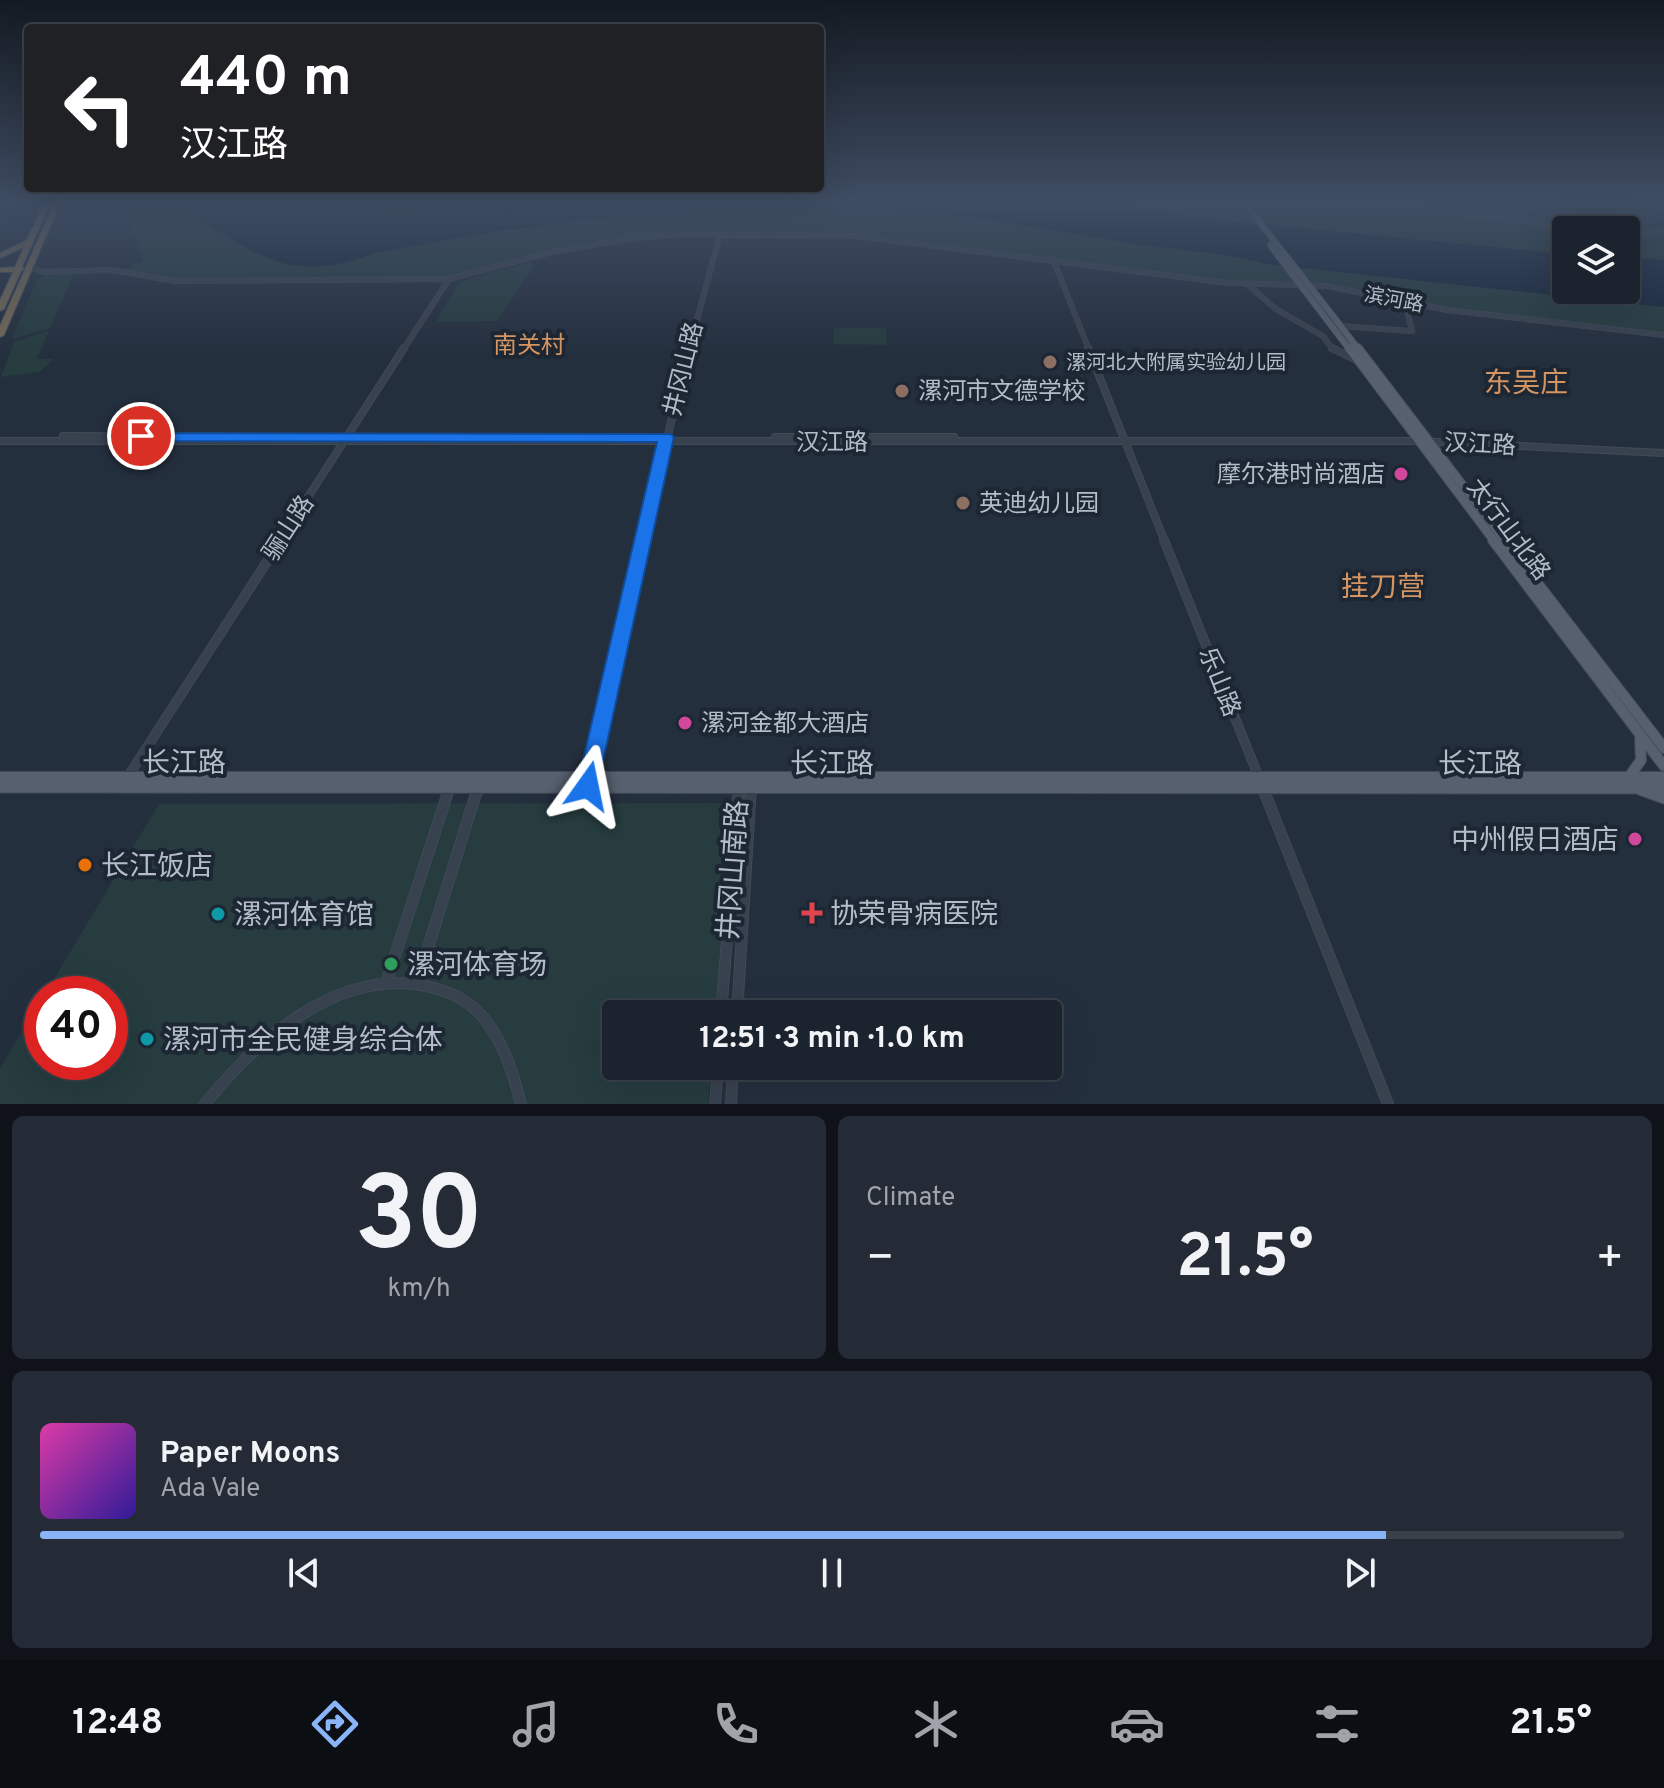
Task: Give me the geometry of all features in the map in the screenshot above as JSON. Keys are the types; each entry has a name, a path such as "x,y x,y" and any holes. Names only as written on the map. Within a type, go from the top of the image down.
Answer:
{"highway":[{"path":"0,309 24,253"},
{"path":"0,335 35,253"},
{"path":"0,270 29,267"},
{"path":"0,270 11,282"}],"main road":[{"path":"1278,253 1328,316"},
{"path":"1281,253 1328,316"},
{"name":"太行山北路","path":"1328,316 1340,326 1664,766"},
{"name":"太行山北路","path":"1328,316 1356,360 1664,748"},
{"path":"1635,728 1643,746 1632,782 1664,797"},
{"path":"1650,730 1664,739"},
{"name":"长江路","path":"0,777 745,783 1632,782 1664,787"},
{"name":"长江路","path":"1632,782 1664,777"},
{"name":"长江路","path":"0,786 452,781 479,786 589,781"}],"street":[{"name":"滨河路","path":"29,267 43,272 112,270 175,281 449,279 558,253"},
{"name":"井冈山路","path":"589,781 665,439 715,253"},
{"name":"滨河路","path":"997,253 1248,285 1327,286 1405,302 1533,321 1664,335"},
{"name":"乐山路","path":"1053,259 1388,1104"},
{"name":"骊山路","path":"127,778 449,279"},
{"path":"1248,285 1276,309 1323,336 1335,353 1356,360"},
{"path":"1340,326 1409,333 1412,326 1405,302"},
{"name":"汉江路","path":"0,440 1420,438 1664,451"},
{"path":"386,983 452,781"},
{"name":"井冈山南路","path":"722,1000 745,783"},
{"name":"井冈山南路","path":"737,1000 745,783"},
{"path":"417,983 479,786"},
{"path":"205,1104 249,1055 286,1024 354,991 386,983 417,983 454,993 477,1012 498,1039 512,1068 521,1104"},
{"path":"715,1104 717,1080"},
{"path":"731,1104 732,1080"}],"green space":[{"path":"140,253 255,253 278,262 321,266 377,253 561,253 449,277 171,279 125,271 135,262 143,262"},
{"path":"1004,253 1205,253 1266,264 1552,295 1552,304 1664,307 1664,333 1441,307 1336,284 1212,279"},
{"path":"1640,253 1664,253 1664,260 1640,258"},
{"path":"531,262 533,268 497,321 436,322 459,282"},
{"path":"74,273 50,328 12,339 37,280 45,274"},
{"path":"834,328 886,328 887,345 834,344"},
{"path":"49,331 37,359 54,359 39,372 1,377 14,342"},
{"name":"漯河体育场","path":"720,803 730,816 716,1000 602,1000 602,1080 710,1080 708,1104 0,1104 0,1068 24,1028 24,1080 128,1080 128,976 56,976 159,804"}],"water":[{"path":"257,253 377,253 321,266 278,261"},
{"path":"1203,253 1552,253 1552,295 1266,264"},
{"path":"1640,259 1664,260 1664,307 1636,304 1640,304"}],"place":[{"name":"漯河北大附属实验幼儿园","path":"1050,362"},
{"name":"漯河市文德学校","path":"902,391"},
{"name":"摩尔港时尚酒店","path":"1401,474"},
{"name":"英迪幼儿园","path":"963,503"},
{"name":"漯河金都大酒店","path":"685,723"},
{"name":"中州假日酒店","path":"1635,839"},
{"name":"长江饭店","path":"85,865"},
{"name":"协荣骨病医院","path":"812,913"},
{"name":"漯河体育馆","path":"218,914"},
{"name":"漯河体育场","path":"391,964"},
{"name":"漯河市全民健身综合体","path":"147,1039"}],"district":[{"name":"南关村","path":"529,345"},
{"name":"东吴庄","path":"1526,382"},
{"name":"挂刀营","path":"1383,586"}],"route":[{"path":"141,436 666,437 588,786"}]}
